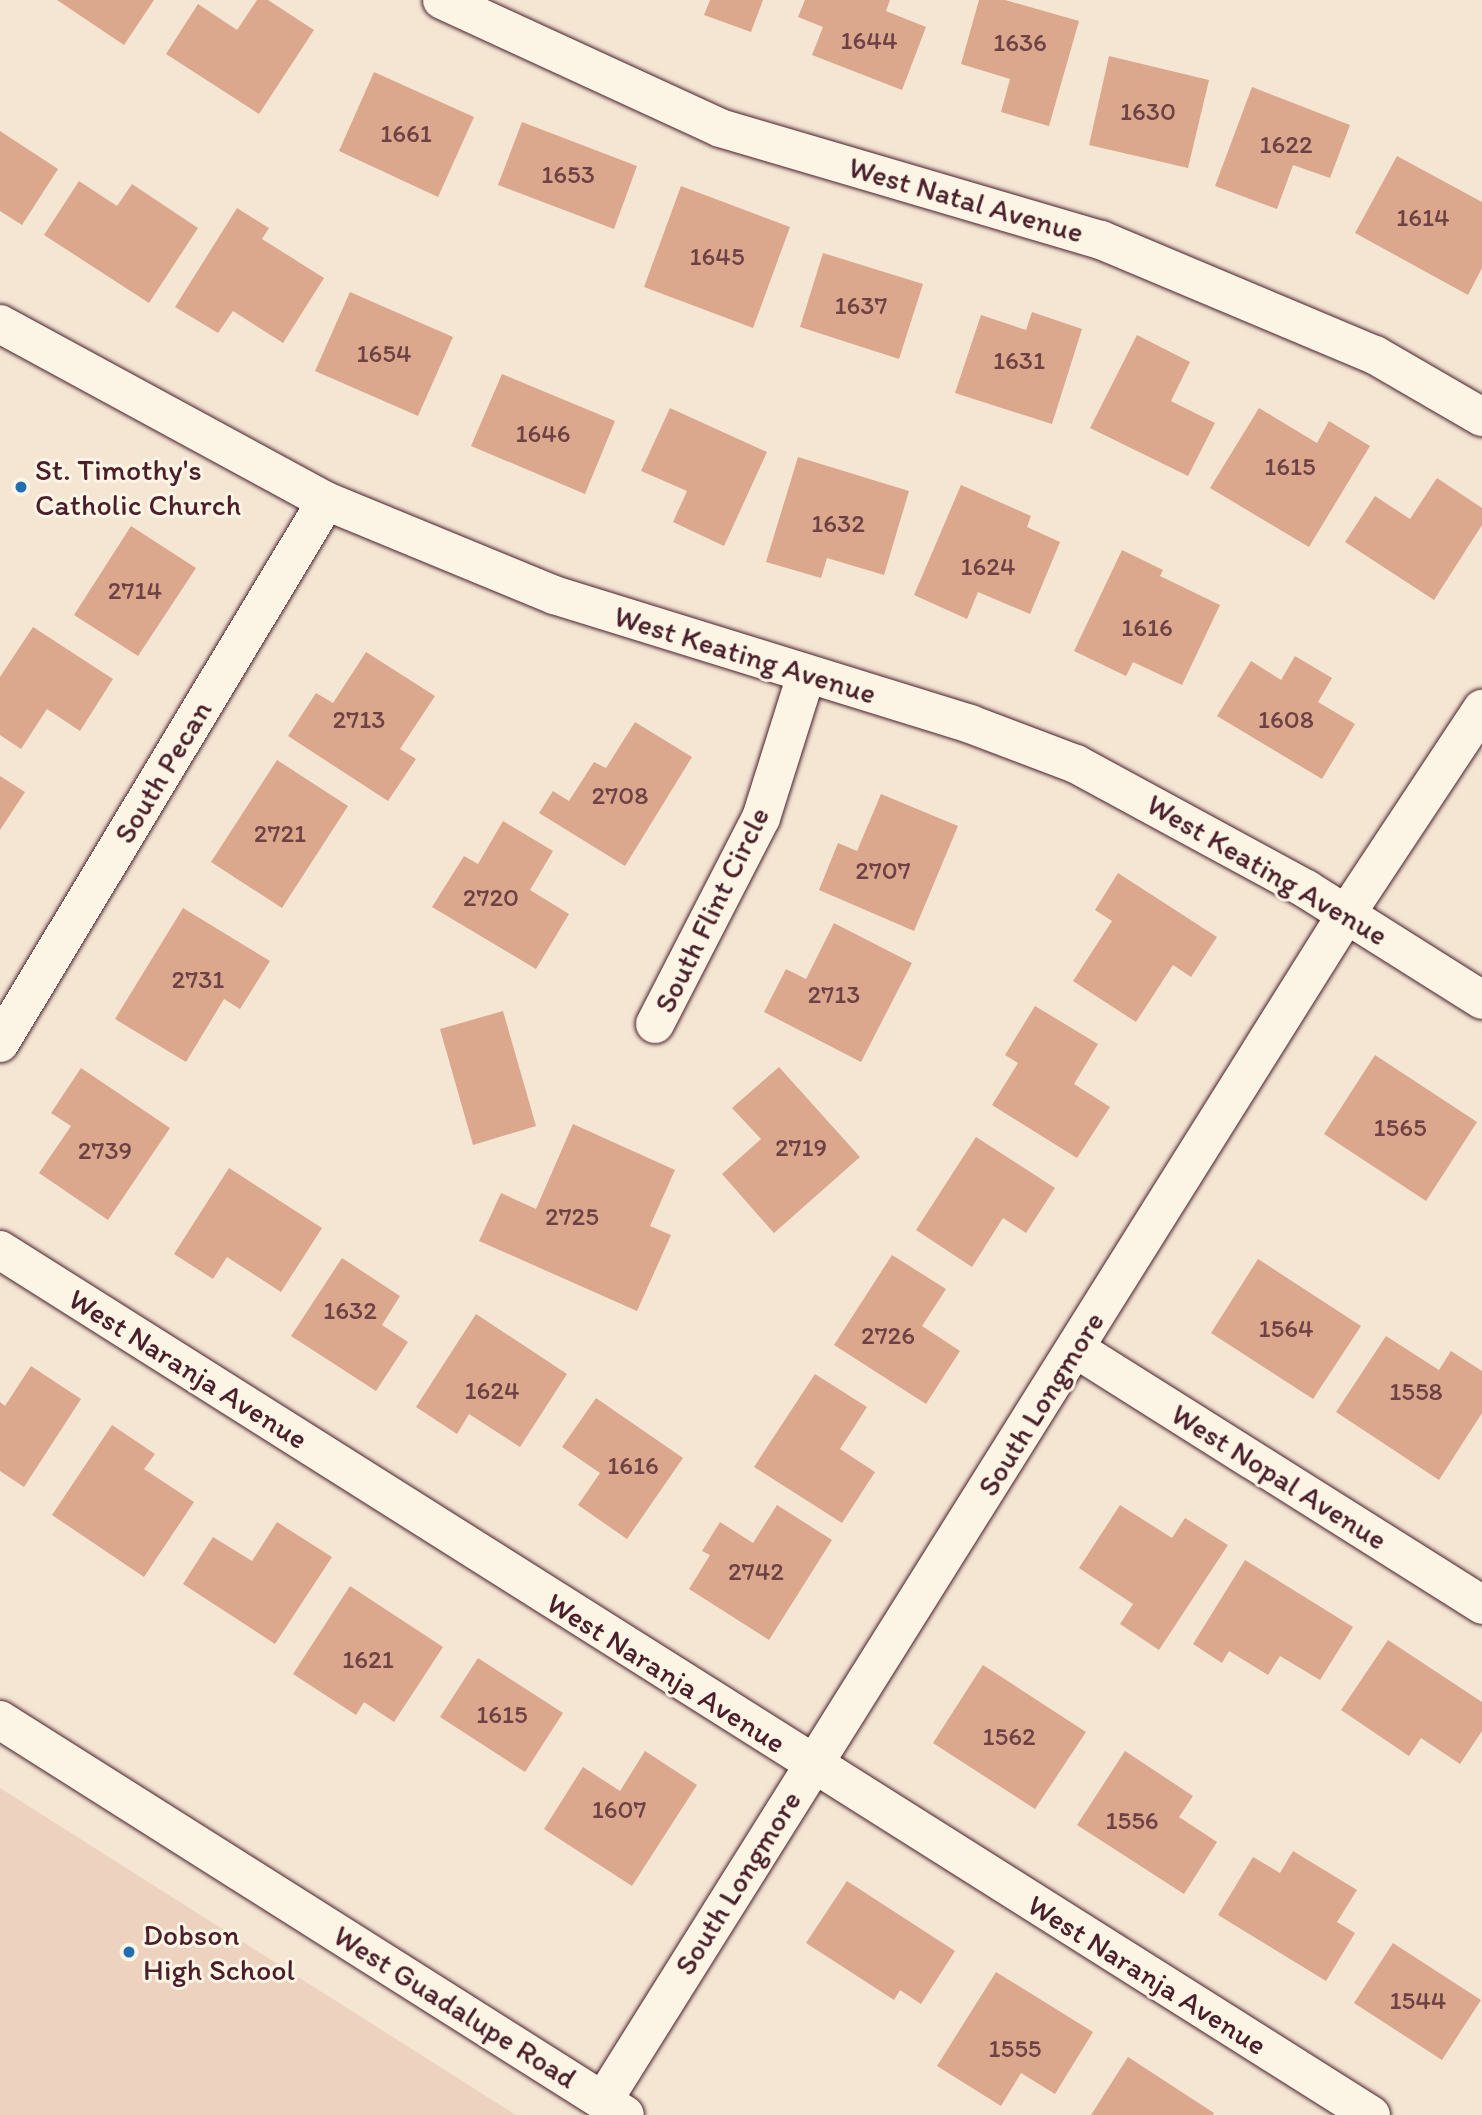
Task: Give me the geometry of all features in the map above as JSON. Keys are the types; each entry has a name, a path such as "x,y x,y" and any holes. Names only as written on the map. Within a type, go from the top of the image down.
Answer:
{"street":[{"name":"West Natal Avenue","path":"442,0 720,128 1101,240 1375,355 1482,417"},
{"name":"West Keating Avenue","path":"0,324 326,501 554,595 970,724 1076,764 1167,809 1348,913 1482,1000"},
{"name":"South Pecan","path":"0,1043 326,501"},
{"name":"South Flint Circle","path":"655,1024 761,818 806,675"},
{"name":"South Longmore","path":"614,2108 812,1767 1348,913 1482,709"},
{"name":"West Naranja Avenue","path":"0,1250 812,1767 1371,2115"},
{"name":"West Nopal Avenue","path":"1076,1349 1482,1605"},
{"name":"West Guadalupe Road","path":"0,1720 614,2108"}],"shaded area":[{"name":"Dobson High School","path":"0,1788 516,2115 0,2115"}],"building":[{"path":"57,0 154,0 124,45"},
{"path":"257,0 268,0 314,30 259,114 166,54 198,4 237,30"},
{"path":"710,0 763,0 751,32 704,15"},
{"path":"805,0 890,0 886,11 926,27 902,90 812,55 823,27 798,17"},
{"path":"979,0 1005,0 1079,21 1049,126 1001,112 1010,79 961,64"},
{"path":"1109,56 1209,80 1188,168 1089,145"},
{"path":"374,72 474,117 438,197 339,151"},
{"path":"1252,87 1350,125 1330,178 1293,165 1277,209 1215,186"},
{"path":"522,122 637,166 614,229 498,185"},
{"path":"0,131 58,169 22,225 0,211"},
{"path":"1397,156 1482,202 1482,268 1468,295 1355,233"},
{"path":"79,181 117,206 132,184 198,228 149,303 44,235"},
{"path":"681,186 790,227 753,328 644,287"},
{"path":"237,208 269,228 262,239 324,278 283,343 233,311 218,333 175,307"},
{"path":"823,253 923,284 899,359 800,327"},
{"path":"350,292 453,337 418,416 315,371"},
{"path":"1032,312 1082,329 1052,424 955,393 981,315 1026,330"},
{"path":"1137,335 1190,362 1171,401 1215,423 1188,476 1090,428"},
{"path":"502,374 615,421 585,494 471,446"},
{"path":"670,408 767,452 724,546 673,522 687,491 641,471"},
{"path":"1259,408 1317,443 1329,421 1370,446 1309,547 1210,488"},
{"path":"798,457 909,491 884,575 827,558 821,578 766,562"},
{"path":"1437,478 1482,508 1482,525 1434,600 1345,542 1375,496 1410,519"},
{"path":"961,485 1031,516 1027,527 1060,542 1030,614 978,592 967,619 914,595"},
{"path":"131,526 196,568 138,656 74,615"},
{"path":"1122,550 1163,570 1160,576 1220,605 1182,685 1133,662 1126,676 1074,651"},
{"path":"33,627 113,679 80,731 47,709 21,749 0,735 0,677"},
{"path":"366,652 435,696 400,749 416,759 388,801 288,736 316,693 333,703"},
{"path":"1295,656 1332,678 1318,702 1355,724 1322,779 1217,716 1251,661 1281,680"},
{"path":"635,722 692,757 625,866 539,813 553,791 569,801 594,762 606,768"},
{"path":"277,760 348,806 282,908 211,862"},
{"path":"0,776 25,792 0,830"},
{"path":"881,794 958,826 914,931 819,890 838,843 857,851"},
{"path":"503,821 553,851 530,890 569,914 536,969 432,907 464,856 478,864"},
{"path":"1118,873 1217,937 1191,977 1173,965 1136,1022 1073,981 1112,921 1095,910"},
{"path":"183,908 270,961 240,1009 224,999 186,1062 115,1019"},
{"path":"834,923 912,963 861,1062 764,1012 786,969 806,979"},
{"path":"1035,1006 1098,1044 1074,1084 1110,1107 1077,1158 992,1105 1018,1063 1005,1055"},
{"path":"503,1011 536,1126 473,1145 440,1029"},
{"path":"1375,1055 1477,1122 1426,1201 1324,1134"},
{"path":"779,1067 860,1157 774,1233 722,1174 761,1139 732,1108"},
{"path":"81,1068 170,1128 108,1220 39,1173 71,1126 51,1113"},
{"path":"573,1124 675,1170 650,1226 671,1235 637,1311 479,1241 501,1193 536,1209"},
{"path":"976,1137 1055,1188 1026,1233 1003,1218 972,1267 916,1230"},
{"path":"229,1168 322,1228 281,1292 227,1257 213,1279 174,1254"},
{"path":"892,1255 946,1289 922,1326 960,1351 926,1404 834,1345"},
{"path":"342,1258 400,1296 382,1325 408,1342 376,1391 291,1336"},
{"path":"1258,1259 1361,1326 1313,1399 1211,1333"},
{"path":"476,1314 567,1374 520,1447 469,1414 457,1434 416,1407"},
{"path":"1386,1336 1439,1370 1451,1351 1482,1371 1482,1413 1439,1480 1336,1412"},
{"path":"31,1366 81,1399 24,1487 0,1471 0,1402 5,1406"},
{"path":"815,1374 867,1407 840,1449 875,1472 842,1523 754,1467"},
{"path":"596,1398 683,1458 627,1539 578,1505 600,1473 562,1447"},
{"path":"112,1425 155,1454 144,1469 194,1502 144,1577 52,1515"},
{"path":"777,1505 832,1540 769,1640 689,1589 710,1555 702,1551 720,1522 753,1543"},
{"path":"1120,1505 1172,1538 1185,1518 1228,1545 1159,1650 1120,1624 1133,1604 1079,1568"},
{"path":"277,1522 332,1557 275,1644 183,1584 213,1537 252,1561"},
{"path":"1245,1560 1353,1627 1320,1680 1280,1656 1268,1675 1229,1651 1222,1663 1193,1644"},
{"path":"350,1586 443,1647 394,1722 364,1702 356,1715 293,1674"},
{"path":"1388,1640 1482,1702 1482,1731 1460,1764 1421,1738 1409,1756 1341,1710"},
{"path":"478,1658 563,1713 525,1772 440,1717"},
{"path":"983,1665 1086,1732 1035,1809 933,1743"},
{"path":"645,1751 697,1785 632,1886 544,1829 583,1767 620,1791"},
{"path":"1125,1751 1193,1796 1179,1817 1217,1842 1184,1894 1077,1825"},
{"path":"1293,1851 1357,1890 1337,1922 1355,1933 1326,1981 1218,1915 1253,1857 1280,1873"},
{"path":"847,1881 955,1951 921,2004 900,1990 894,2000 806,1943"},
{"path":"1393,1943 1481,2000 1442,2060 1354,2003"},
{"path":"996,1972 1093,2032 1055,2094 1021,2073 1001,2106 937,2066"},
{"path":"1128,2057 1214,2113 1213,2115 1091,2115"}],"place":[{"name":"St. Timothy's Catholic Church","path":"21,487"},
{"name":"Dobson High School","path":"129,1952"}]}
